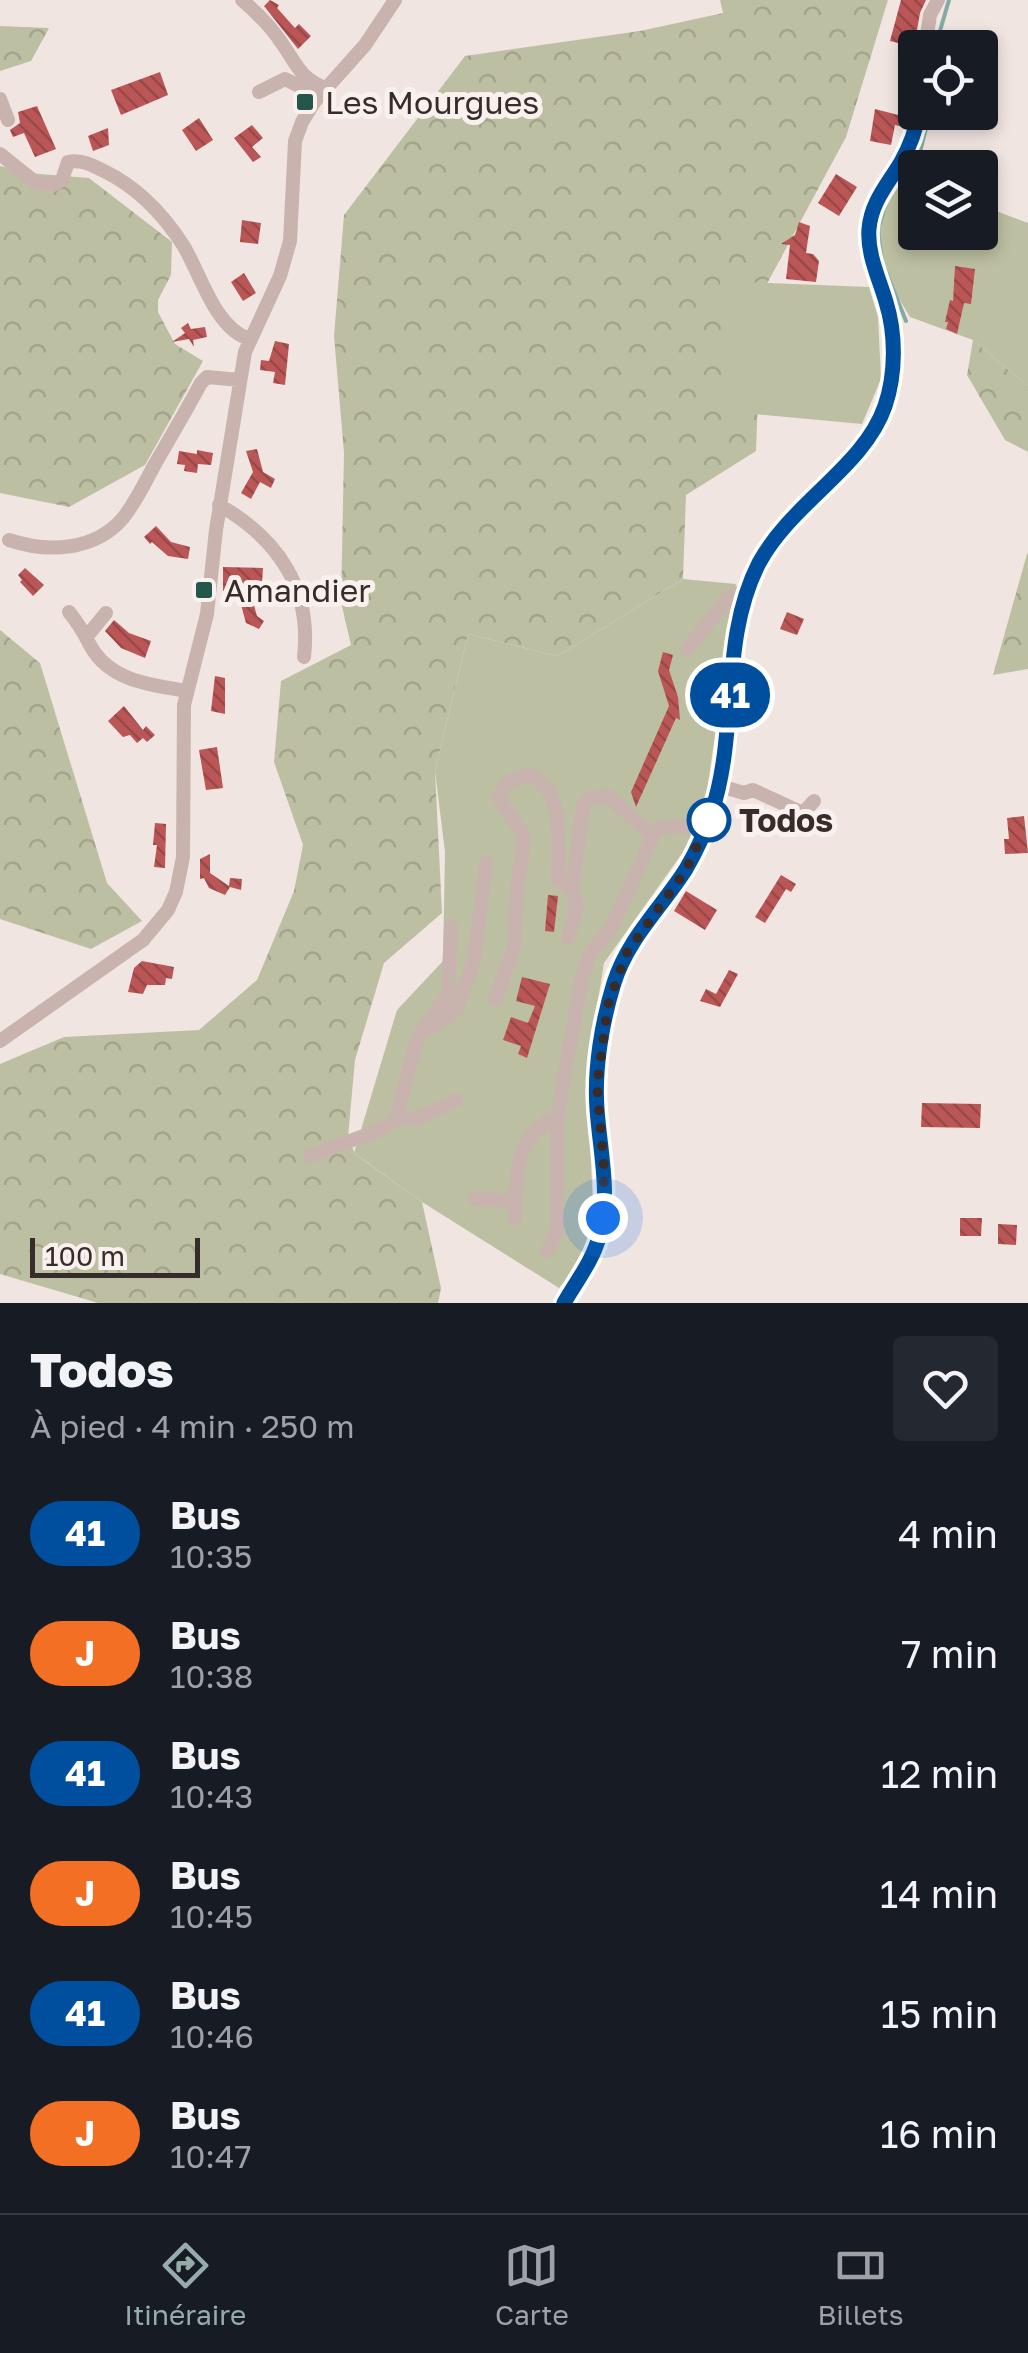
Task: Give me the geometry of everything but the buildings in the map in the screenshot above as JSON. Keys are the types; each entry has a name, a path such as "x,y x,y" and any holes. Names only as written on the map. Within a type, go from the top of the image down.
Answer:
{"street":[{"path":"242,0 281,42 300,74 322,92"},
{"path":"0,1041 143,940 168,910 183,857 182,726 187,690 207,614 219,505 249,339 286,259 296,141 302,122 322,92 365,45 394,0"},
{"path":"928,30 938,0"},
{"path":"260,92 285,79 322,92"},
{"path":"0,100 8,120"},
{"path":"564,1303 591,1257 603,1218 604,1168 597,1085 615,978 640,931 686,870 705,830 720,786 735,638 748,590 770,544 788,520 860,449 885,408 893,356 891,322 868,231 876,202 908,150 914,130"},
{"path":"0,154 35,182 53,185 62,180 68,162 78,160 123,180 142,194 181,243 224,320 237,335 249,339"},
{"path":"9,540 63,547 82,545 103,536 123,518 200,384 207,377 240,380"},
{"path":"219,505 249,522 264,537 298,587 305,617 304,657"},
{"path":"687,649 730,596 748,590"},
{"path":"69,612 111,669 126,678 187,690"},
{"path":"88,635 106,613"},
{"path":"496,1000 514,948 524,844 523,834 499,799 501,788 510,781 528,774 541,780 550,793 558,824 558,880 572,888"},
{"path":"720,786 734,792 752,790 803,814 814,801"},
{"path":"547,1251 557,1232 557,1117 582,978 590,953 612,927 653,836 608,796 589,799 583,807 572,888 576,907 568,938"},
{"path":"650,833 659,827 705,830"},
{"path":"426,1028 436,1027 456,1011 474,960 486,863"},
{"path":"400,1117 398,1109 417,1039 448,996 451,926"},
{"path":"400,1117 409,1120 426,1115 456,1100"},
{"path":"310,1156 382,1129 400,1117"},
{"path":"515,1218 520,1152 548,1120 557,1117"},
{"path":"475,1199 516,1201"}],"green space":[{"path":"720,0 888,0 846,137 762,293 756,451 686,495 683,579 558,656 468,634 435,771 442,913 384,963 355,1060 348,1137 355,1154 422,1202 441,1288 438,1303 98,1303 0,1274 0,1064 64,1037 199,1030 257,980 294,891 303,845 274,762 281,681 351,645 341,602 344,453 334,336 344,215 465,56 640,31 723,13"},
{"path":"0,26 49,28 31,61 0,71"},
{"path":"0,166 28,173 89,178 172,242 171,275 158,300 158,312 175,344 203,361 145,465 69,507 0,493"},
{"path":"898,183 898,250 998,250 998,212 1028,223 1028,386 973,340 910,317 880,254 880,229 889,196"},
{"path":"720,281 869,287 878,317 881,379 862,424 722,411"},
{"path":"973,340 1028,386 1028,452 1005,440 967,375"},
{"path":"1027,554 1028,669 993,675"},
{"path":"683,579 736,584 706,799 686,848 604,963 587,1069 593,1208 588,1242 574,1270 559,1288 422,1202 354,1153 397,1010 443,961 445,852 435,771 468,634 558,656"},
{"path":"0,630 40,663 107,883 142,921 91,949 0,919"}],"waterway":[{"path":"940,30 949,0"},
{"path":"897,180 920,152 926,130"},
{"path":"889,193 878,230 882,262 906,321"}],"bus line":[{"name":"41","path":"564,1303 591,1257 603,1218 604,1168 596,1108 608,1005 626,954 686,870 707,826 720,786 735,638 748,590 770,544 788,520 860,449 885,408 893,356 891,322 868,231 876,202 900,165 915,130"}],"place":[{"name":"Les Mourgues","path":"305,102"},
{"name":"Amandier","path":"204,590"},
{"name":"Todos","path":"709,820"}],"route":[{"path":"603,1218 604,1168 597,1085 615,978 640,931 686,870 709,820"}]}
